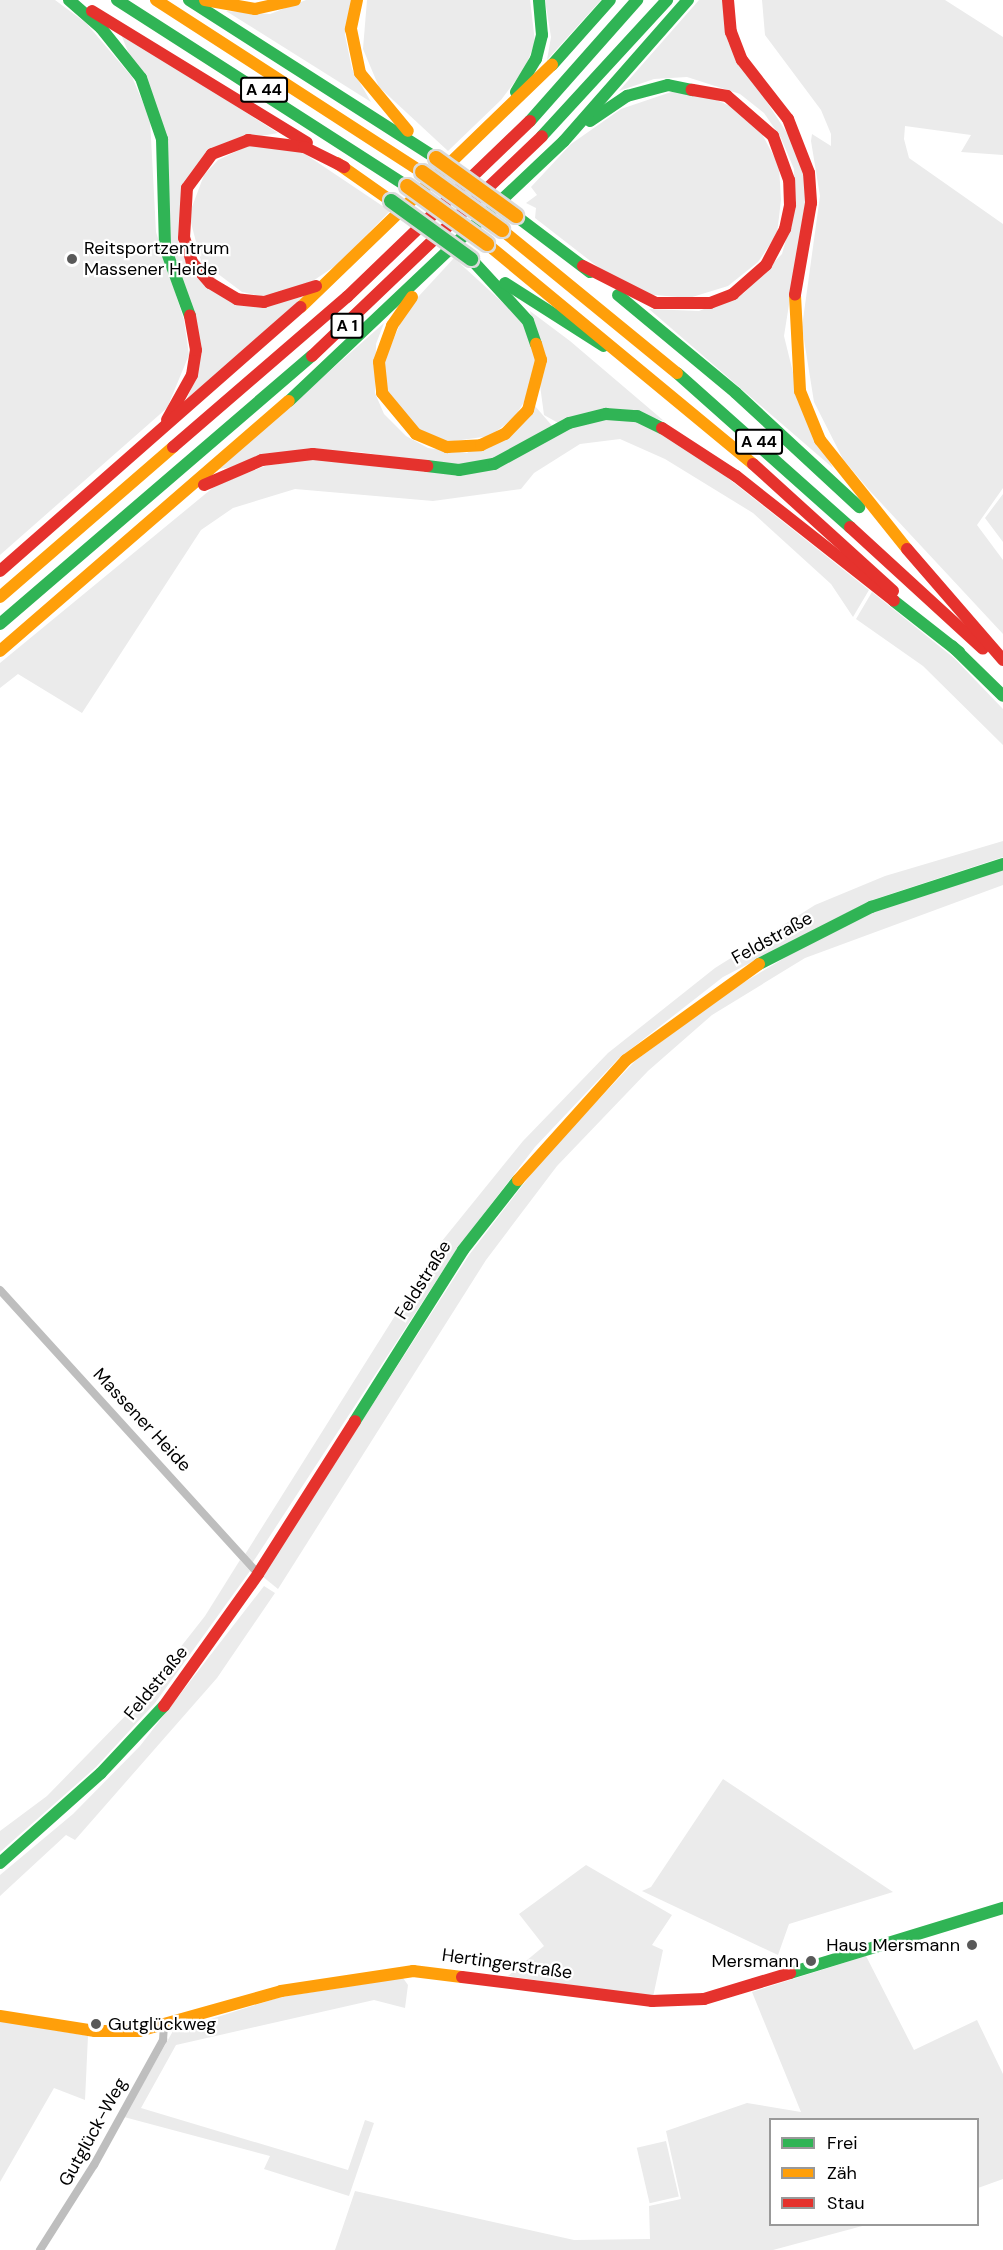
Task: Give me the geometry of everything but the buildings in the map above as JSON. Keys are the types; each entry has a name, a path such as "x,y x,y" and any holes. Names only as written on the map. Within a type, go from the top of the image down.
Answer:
{"main road":[{"path":"71,0 344,167 471,259 653,377"},
{"path":"71,0 124,52 154,105 162,139 165,247 193,324 196,350 186,390 165,422 127,462"},
{"name":"A 44","path":"117,0 407,186 487,244 653,377 959,652 1003,696"},
{"name":"A 44","path":"156,0 422,172 502,230 725,412 1003,668"},
{"path":"189,0 436,158 583,266 736,393 922,567"},
{"path":"205,0 255,9 295,0"},
{"path":"357,0 351,29 360,73 381,103 436,158"},
{"path":"470,147 525,81 536,59 542,35 538,0"},
{"path":"0,571 349,265 470,147 610,0"},
{"name":"A 1","path":"0,597 347,297 529,123 637,0"},
{"name":"A 1","path":"0,624 380,297 567,112 667,0"},
{"path":"0,651 169,508 443,259 564,141 688,0"},
{"path":"729,0 731,32 742,60 788,119 809,173 811,203 792,313 800,391 820,440 845,478 1003,660"},
{"path":"564,141 627,96 668,85 692,86 727,96 761,120 781,152 789,180 790,205 777,249 733,294 693,306 656,303 583,266"},
{"path":"344,167 304,147 271,139 230,145 196,171 182,213 192,262 210,283 237,299 264,302 303,294 349,265"},
{"name":"A 1","path":"443,259 392,326 379,378 401,423 431,443 466,448 505,434 528,410 541,360 528,321 471,259"},
{"path":"169,508 213,480 262,460 313,454 459,470 495,464 569,423 606,414 637,416 678,435 736,476 959,652"},
{"name":"Feldstraße","path":"0,1863 93,1781 164,1706 258,1574 463,1250 540,1151 626,1060 728,982 799,942 871,907 1003,864"},
{"name":"Hertingerstraße","path":"0,2016 110,2032 164,2026 281,1991 413,1971 652,2001 704,1999 1003,1908"}],"street":[{"name":"Massener Heide","path":"0,1290 258,1574"},
{"name":"Gutglück-Weg","path":"40,2250 94,2165 163,2040 164,2026"}],"shaded area":[{"name":"Reitsportzentrum Massener Heide","path":"0,0 55,0 86,23 132,77 150,119 156,232 184,320 189,355 167,408 0,555"},
{"path":"306,0 351,0 345,35 352,69 371,102 226,11 270,14"},
{"path":"367,0 530,0 535,42 525,68 501,100 448,151 379,87 363,49"},
{"path":"545,0 601,0 547,60 551,37"},
{"path":"699,0 724,0 728,42 800,153 807,191 784,336 803,413 833,468 649,309 699,311 744,293 782,254 795,207 794,169 781,138 764,113 740,94 687,77 654,79 619,91"},
{"path":"762,0 945,0 1003,37 1003,155 961,152 971,135 905,126 904,139 909,158 1003,224 1003,488 977,525 1003,560 1003,634 843,459 814,402 802,327 820,196 811,141 812,134 831,146 831,134 821,110 765,35"},
{"path":"120,32 278,133 227,142 183,191 180,239 237,302 305,296 186,401 197,375 170,248 164,139"},
{"path":"677,90 706,95 734,108 761,132 779,166 781,200 777,234 758,262 728,286 689,298 644,294 611,277 535,218 536,208 526,203 537,195 531,187 571,144 621,109"},
{"path":"252,144 302,152 390,211 338,264 301,289 261,296 242,292 201,261 189,215 204,175 218,160"},
{"path":"454,258 523,321 536,358 531,391 514,418 490,436 447,442 416,431 386,393 383,364 406,310"},
{"path":"530,311 570,341 664,421 638,413 560,424 544,415"},
{"path":"384,323 376,344 375,393 384,414 406,436 428,448 467,453 535,406 554,428 493,460 459,466 352,451 219,469"},
{"path":"607,418 636,420 676,437 869,590 853,617 831,584 753,513 665,459 620,439 580,444 534,473 521,489 433,501 295,489 233,508 201,530 82,713 18,674 0,688 0,663 215,486 265,466 314,459 460,475 572,426"},
{"path":"1003,494 1003,542 985,518"},
{"path":"872,592 954,658 1003,709 1003,745 923,666 856,619"},
{"path":"1003,841 1003,857 872,900 723,977 618,1059 535,1147 459,1246 251,1565 244,1556 442,1241 523,1141 608,1053 715,968 815,905 885,876"},
{"path":"1003,870 1003,885 805,958 712,1015 648,1071 557,1166 486,1260 278,1589 262,1576 469,1255 545,1156 635,1061 731,990 801,948 874,911"},
{"path":"240,1560 250,1571 155,1703 96,1767 0,1852 0,1831 47,1796 132,1709 205,1616"},
{"path":"264,1586 275,1593 217,1678 75,1840 66,1835 0,1896 0,1875 73,1814 140,1746"},
{"path":"723,1779 893,1892 789,1924 778,1955 642,1891 651,1887"},
{"path":"586,1865 672,1915 652,1945 663,1950 653,1997 508,1976 544,1946 519,1914"},
{"path":"866,1956 914,2050 977,2020 1003,2074 1003,2179 979,2188 979,2118 769,2118 769,2226 862,2226 773,2250 335,2250 355,2191 574,2240 650,2239 649,2206 681,2199 666,2131 747,2103 801,2112 752,1992"},
{"path":"403,1978 408,1985 405,2008 374,2000 176,2045 141,2108 348,2170 365,2120 374,2123 349,2196 264,2169 270,2156 124,2117 173,2031 281,1997"},
{"path":"0,2021 88,2036 85,2100 54,2088 0,2182"},
{"path":"666,2141 679,2197 650,2203 637,2148"}],"traffic: fast":[{"path":"69,0 101,28 141,78 162,139 165,247 190,316"},
{"path":"117,0 407,186"},
{"path":"189,0 436,158"},
{"path":"516,92 536,59 542,35 539,0"},
{"path":"552,65 610,0"},
{"path":"530,121 637,0"},
{"path":"542,136 667,0"},
{"path":"289,401 564,141 688,0"},
{"path":"590,121 627,96 668,85 692,90"},
{"path":"391,201 471,259"},
{"path":"516,216 590,272"},
{"path":"471,259 528,321 536,344"},
{"path":"505,283 604,346"},
{"path":"618,295 736,393 859,507"},
{"path":"0,624 312,356"},
{"path":"677,373 850,527"},
{"path":"427,466 459,470 494,464 569,423 606,414 637,416 662,428"},
{"path":"894,601 959,652"},
{"path":"952,646 1003,696"},
{"path":"759,964 871,907 1003,864"},
{"path":"355,1421 463,1250 518,1180"},
{"path":"0,1863 101,1773 164,1706"},
{"path":"790,1973 1003,1908"}],"traffic: slow":[{"path":"156,0 422,172"},
{"path":"205,0 255,9 295,0"},
{"path":"357,0 351,29 360,73 408,131"},
{"path":"301,307 552,65"},
{"path":"436,158 516,216"},
{"path":"337,163 391,201"},
{"path":"422,172 502,230"},
{"path":"407,186 487,244"},
{"path":"502,230 677,373"},
{"path":"487,244 753,464"},
{"path":"795,295 800,391 820,440 907,549"},
{"path":"412,297 392,326 379,362 382,393 416,434 447,447 481,445 505,434 528,410 541,360 536,344"},
{"path":"0,651 289,401"},
{"path":"0,597 173,447"},
{"path":"518,1180 626,1060 759,964"},
{"path":"0,2016 95,2031 139,2031 281,1991 413,1971 462,1977"}],"traffic: jam":[{"path":"728,0 731,32 742,60 788,119 809,173 811,203 795,295"},
{"path":"92,11 307,143"},
{"path":"583,266 656,303 710,303 733,294 766,265 785,229 790,205 789,180 773,136 727,96 692,90"},
{"path":"173,447 347,297 530,121"},
{"path":"312,356 542,136"},
{"path":"316,286 264,302 237,299 210,283 192,262 184,238 187,188 212,154 248,140 304,147 344,167"},
{"path":"0,571 301,307"},
{"path":"167,420 192,375 196,350 190,316"},
{"path":"662,428 736,476 894,601"},
{"path":"204,485 262,460 313,454 427,466"},
{"path":"753,464 893,591"},
{"path":"850,527 983,649"},
{"path":"907,549 1003,660"},
{"path":"164,1706 258,1574 355,1421"},
{"path":"462,1977 652,2001 704,1999 790,1973"}],"place":[{"name":"Reitsportzentrum Massener Heide","path":"72,259"},
{"name":"Haus Mersmann","path":"972,1945"},
{"name":"Mersmann","path":"811,1961"},
{"name":"Gutglückweg","path":"96,2024"}]}
